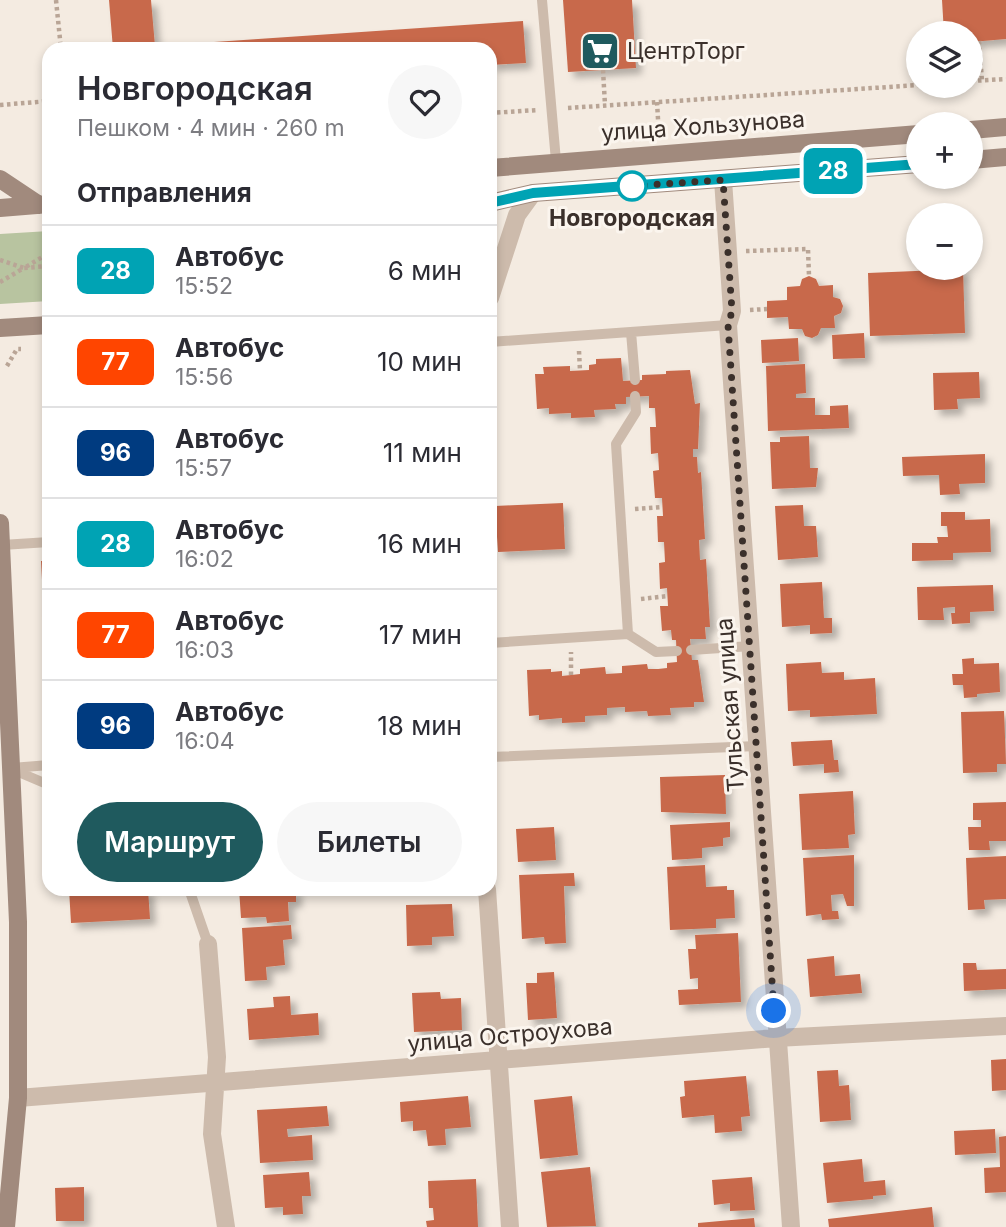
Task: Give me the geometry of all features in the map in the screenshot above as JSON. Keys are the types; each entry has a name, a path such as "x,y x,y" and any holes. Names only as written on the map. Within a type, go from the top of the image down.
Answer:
{"main road":[{"path":"983,129 1006,127"},
{"name":"улица Хользунова","path":"497,166 906,135"},
{"path":"983,159 1006,157"},
{"path":"497,201 533,193 906,165"},
{"path":"0,179 42,203"},
{"path":"0,208 42,204"},
{"path":"0,328 42,325"},
{"path":"0,523 18,922 18,1098 6,1227"},
{"path":"0,719 9,768"}],"street":[{"name":"Тульская улица","path":"723,180 732,311 728,325 791,1227"},
{"path":"497,276 517,215 533,193"},
{"path":"488,896 500,1060 498,1082 510,1227"},
{"path":"208,944 217,1057 212,1134 226,1227"},
{"name":"улица Остроухова","path":"18,1098 776,1038 1006,1026"}],"lane":[{"path":"542,0 555,162"},
{"path":"497,342 728,325"},
{"path":"631,332 635,380"},
{"path":"628,634 616,444 636,412 635,396"},
{"path":"2,545 42,542"},
{"path":"497,643 628,634 656,652 677,651"},
{"path":"691,650 751,646"},
{"path":"497,757 757,746"},
{"path":"9,768 42,766"},
{"path":"9,768 42,782"},
{"path":"191,896 208,944"}],"path":[{"path":"56,0 60,42"},
{"path":"603,70 605,106"},
{"path":"983,80 1006,79"},
{"path":"497,113 906,86"},
{"path":"0,105 42,102"},
{"path":"728,252 808,248 809,276"},
{"path":"0,282 42,257"},
{"path":"0,260 24,268 42,267"},
{"path":"7,366 17,349 27,349"},
{"path":"620,510 662,507"},
{"path":"625,600 668,596"}],"green space":[{"path":"42,231 42,301 0,304 0,234"}],"building":[{"path":"109,0 151,0 155,42 112,42"},
{"path":"563,0 632,0 636,68 568,72"},
{"path":"942,0 1006,0 1006,39 983,41 983,21 943,21"},
{"path":"523,21 526,63 497,65 497,42 214,42"},
{"path":"906,271 906,280 963,280 965,333 870,336 868,273"},
{"path":"809,276 816,279 819,286 833,285 833,297 840,299 843,306 841,313 834,316 835,328 821,328 818,335 812,338 805,336 802,329 789,329 788,317 767,318 767,301 787,300 787,287 800,286 802,279"},
{"path":"864,333 865,358 833,359 832,335"},
{"path":"798,338 799,361 762,363 761,340"},
{"path":"621,358 623,381 642,380 642,375 666,374 666,371 690,370 695,404 700,403 698,449 693,449 693,457 697,457 698,473 701,472 705,539 699,540 700,560 706,559 710,627 705,627 706,639 690,639 692,660 698,660 704,702 694,702 694,707 670,708 671,715 648,716 647,711 625,712 625,707 607,708 607,715 585,716 585,722 562,723 562,718 539,720 539,715 529,716 527,670 551,669 551,672 562,671 562,676 580,674 580,669 605,667 606,674 622,673 622,666 647,664 648,669 658,669 667,668 667,663 677,662 676,640 672,640 671,630 662,631 660,606 668,606 667,588 660,589 659,563 665,562 664,542 658,542 657,516 663,516 662,498 655,498 653,471 659,470 658,453 651,454 650,427 656,427 655,408 649,408 649,396 626,397 626,404 615,404 616,409 594,410 595,417 571,418 571,413 549,414 549,408 537,409 535,374 544,374 543,367 570,366 570,371 589,370 589,365 596,364 596,359"},
{"path":"805,364 806,393 796,394 796,398 815,398 815,415 830,415 830,406 848,405 849,428 768,431 766,366"},
{"path":"979,372 980,398 957,399 958,409 934,410 933,373"},
{"path":"809,436 810,468 818,468 816,487 772,489 770,442 780,442 780,437"},
{"path":"985,454 985,483 959,484 960,494 940,495 939,475 903,476 902,457"},
{"path":"563,503 565,549 498,552 497,506"},
{"path":"803,505 804,526 816,526 818,557 778,560 775,506"},
{"path":"941,512 965,512 965,520 990,519 991,552 953,553 953,560 912,561 912,543 938,543 937,537 948,537 947,526 941,526"},
{"path":"822,582 824,618 832,618 832,633 810,634 810,625 782,627 780,584"},
{"path":"993,585 994,611 970,612 970,623 952,624 951,613 955,613 955,607 943,608 944,620 918,620 917,587"},
{"path":"974,658 974,664 999,663 1000,692 964,698 963,685 953,685 952,674 963,674 962,659"},
{"path":"821,662 822,673 844,672 844,680 875,678 877,714 810,717 810,710 788,711 786,664"},
{"path":"1004,711 1006,764 997,764 997,772 963,773 961,712"},
{"path":"832,740 834,760 838,760 839,772 824,773 824,764 793,766 791,742"},
{"path":"725,775 726,814 661,812 660,777"},
{"path":"853,791 855,834 848,835 849,848 802,850 799,794"},
{"path":"1006,802 1006,841 989,841 990,850 969,850 968,827 981,827 981,820 973,820 973,803"},
{"path":"730,822 730,837 723,838 723,846 702,848 702,858 672,860 670,825"},
{"path":"554,827 556,860 518,862 516,829"},
{"path":"854,855 854,906 847,906 843,894 831,895 832,911 838,911 839,919 822,920 821,914 806,916 803,858"},
{"path":"1006,856 1006,899 984,900 985,909 968,910 966,858"},
{"path":"705,865 706,887 727,886 727,890 734,890 735,918 716,919 716,928 670,930 667,867"},
{"path":"574,873 575,886 564,886 566,943 545,944 544,937 522,939 519,875"},
{"path":"69,896 148,896 150,919 71,923"},
{"path":"239,896 296,896 296,902 288,902 289,921 267,923 266,917 241,918"},
{"path":"452,904 454,936 432,937 432,945 407,946 406,905"},
{"path":"291,925 292,939 283,940 285,965 266,967 267,980 245,981 242,928"},
{"path":"738,933 741,1002 679,1005 678,990 698,989 698,978 690,979 688,949 696,949 695,935"},
{"path":"834,956 835,976 860,974 862,993 810,997 807,959"},
{"path":"963,963 976,963 977,970 1006,969 1006,989 964,991"},
{"path":"554,972 557,1018 528,1020 526,983 537,983 537,973"},
{"path":"440,992 441,999 461,998 462,1030 414,1032 412,993"},
{"path":"290,996 291,1015 318,1013 319,1035 249,1040 247,1009 274,1007 273,997"},
{"path":"1006,1059 1006,1090 992,1091 991,1060"},
{"path":"838,1070 839,1086 849,1085 851,1120 820,1122 817,1071"},
{"path":"746,1076 750,1116 741,1117 742,1131 715,1133 714,1115 682,1118 680,1097 685,1096 684,1081"},
{"path":"468,1096 471,1127 445,1129 446,1145 428,1146 426,1130 413,1131 413,1121 401,1122 400,1102"},
{"path":"572,1096 578,1155 540,1159 534,1100"},
{"path":"327,1106 329,1126 287,1129 288,1137 312,1135 313,1160 260,1163 257,1110"},
{"path":"995,1129 996,1153 955,1155 954,1131"},
{"path":"1006,1136 1006,1192 985,1193 984,1168 1000,1167 999,1137"},
{"path":"862,1159 864,1182 885,1180 886,1195 873,1196 873,1199 827,1203 823,1163"},
{"path":"590,1167 596,1226 547,1227 541,1172"},
{"path":"309,1172 311,1196 302,1196 303,1214 283,1215 283,1207 265,1208 263,1175"},
{"path":"752,1177 755,1210 730,1211 730,1203 714,1205 712,1180"},
{"path":"476,1179 478,1227 427,1227 426,1221 434,1220 433,1208 429,1208 428,1181"},
{"path":"84,1187 84,1221 56,1221 55,1188"},
{"path":"932,1207 934,1227 829,1227 828,1219"},
{"path":"754,1218 755,1227 698,1227 698,1223"}],"bus line":[{"name":"28","path":"497,201 533,193 906,165"}],"place":[{"name":"ЦентрТорг","path":"600,51"},
{"name":"Новгородская","path":"632,186"}],"route":[{"path":"632,186 723,180 732,311 728,325 774,1011"}]}
